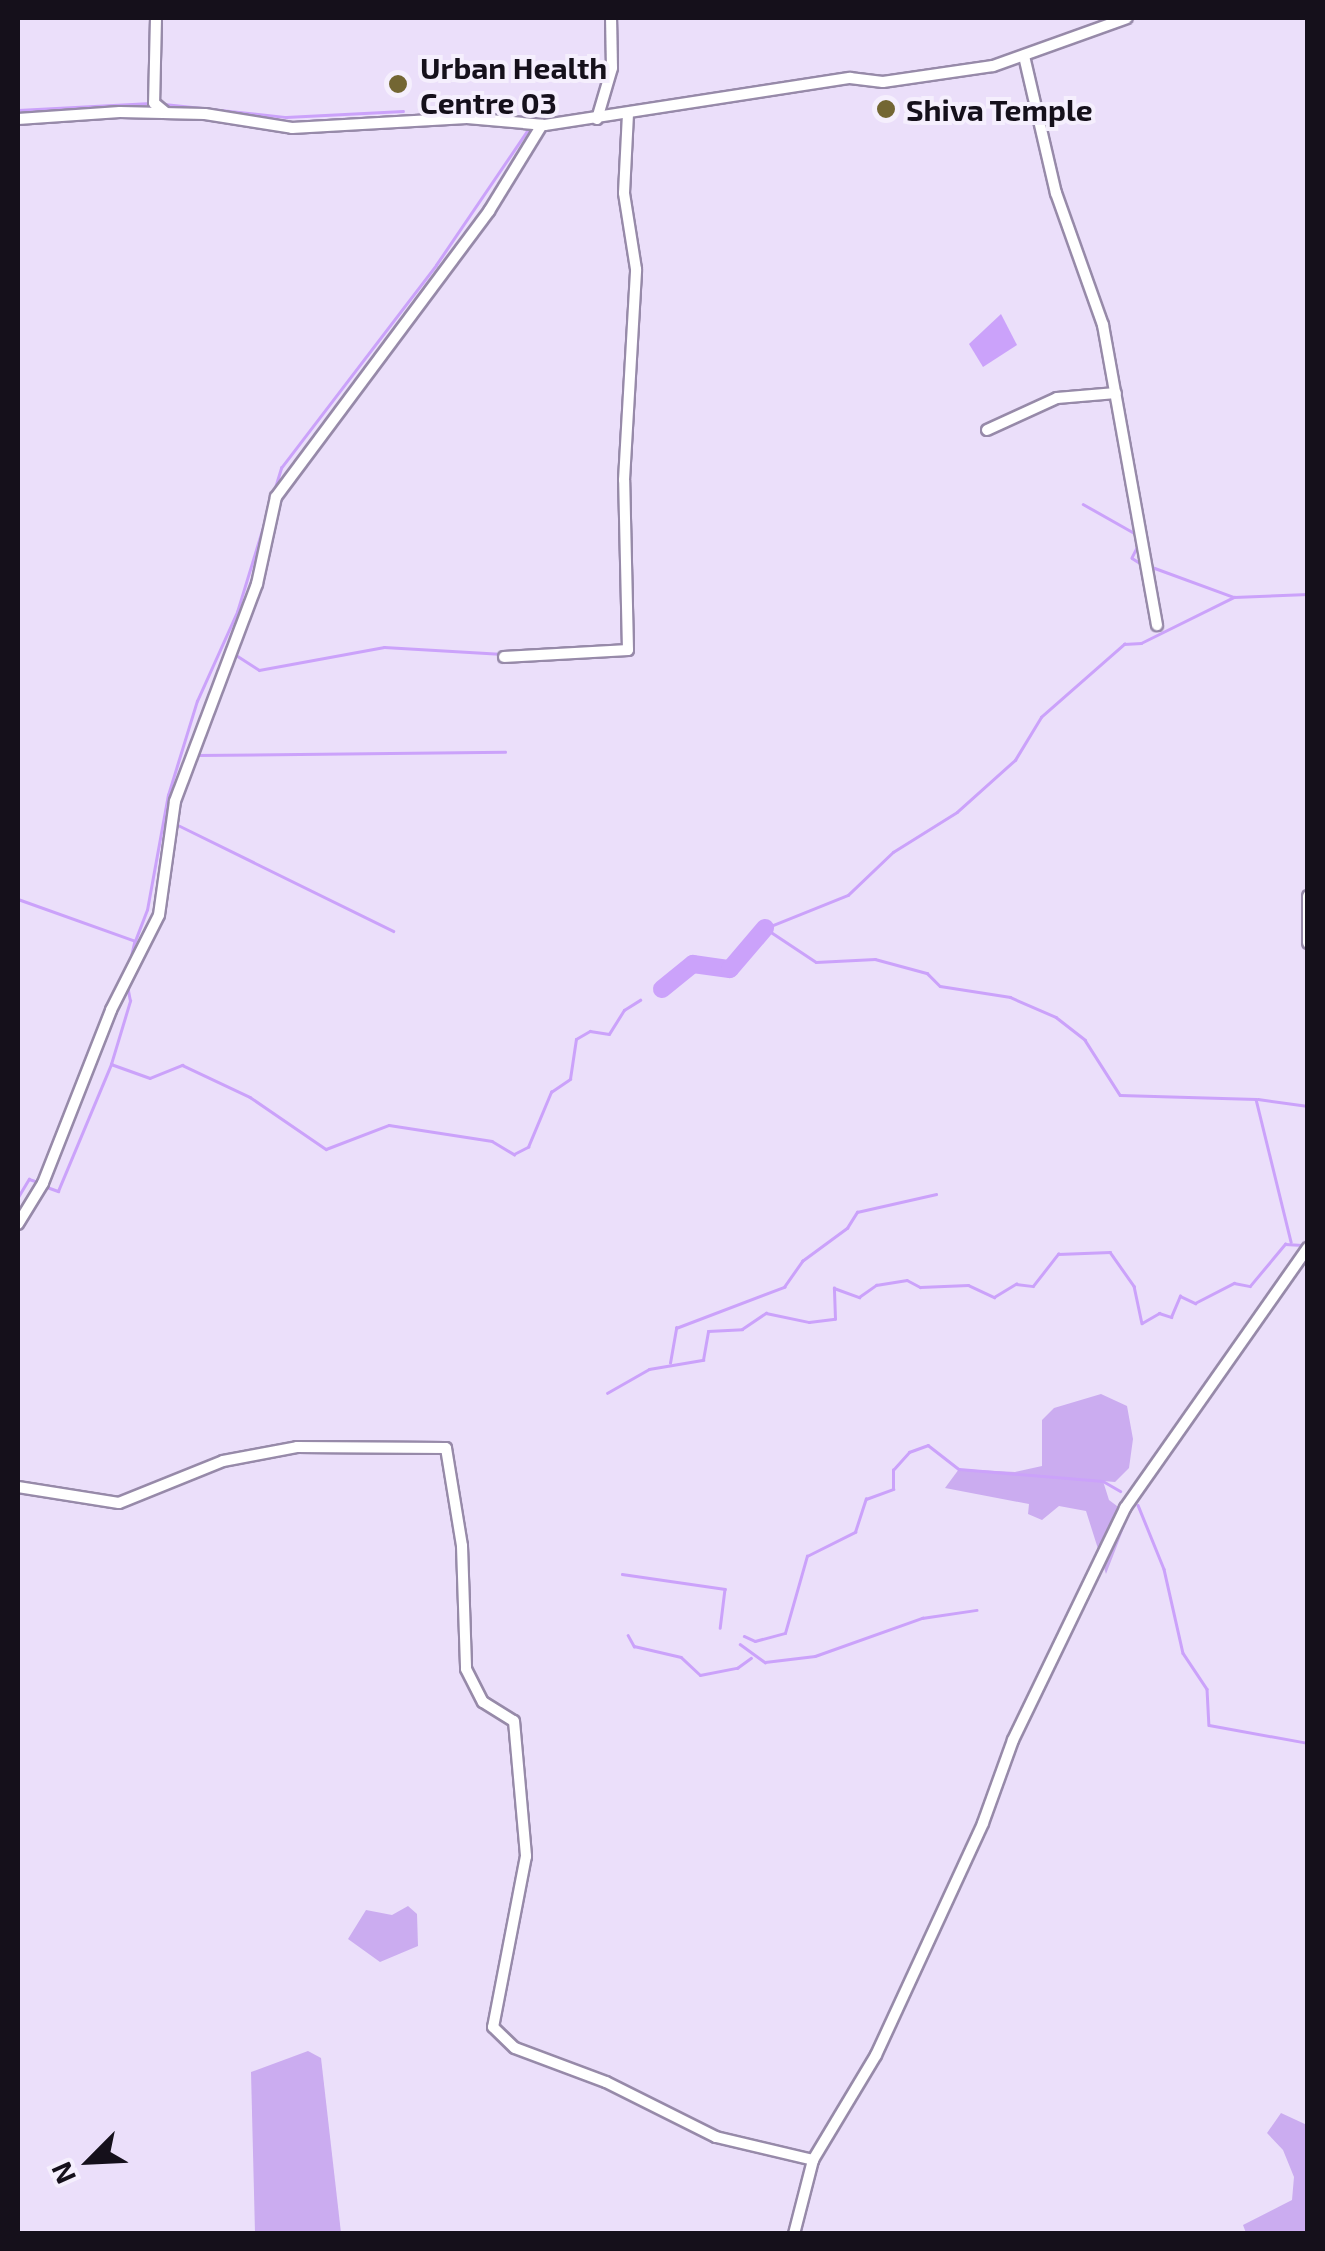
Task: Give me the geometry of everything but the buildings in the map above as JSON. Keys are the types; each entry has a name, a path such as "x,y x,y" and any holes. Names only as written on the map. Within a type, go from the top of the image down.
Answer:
{"street":[{"path":"156,18 154,103 165,113"},
{"path":"597,118 612,68 611,18"},
{"path":"18,119 165,113 292,128 467,118 542,124 850,78 931,77 1024,56 1126,18"},
{"path":"1024,56 1056,193 1104,325 1157,625"},
{"path":"504,657 628,650 624,480 636,284 624,193 628,114"},
{"path":"18,1224 43,1183 111,1010 159,915 175,800 258,584 276,497 490,211 542,124"},
{"path":"987,430 1057,398 1116,393"},
{"path":"1308,896 1308,944"},
{"path":"794,2234 813,2160 876,2055 983,1823 1013,1740 1125,1508 1308,1248"},
{"path":"18,1487 119,1502 223,1461 297,1446 446,1448 462,1546 466,1669 483,1702 514,1721 526,1856 493,2027 515,2048 606,2082 716,2137 813,2160"}],"shaded area":[{"path":"1001,314 1017,345 983,367 969,344"},
{"path":"1101,1394 1127,1406 1133,1439 1129,1468 1115,1482 1103,1481 1109,1500 1129,1515 1106,1574 1086,1511 1059,1506 1042,1520 1028,1514 1029,1504 945,1488 959,1469 1015,1472 1042,1466 1042,1420 1054,1408"},
{"path":"408,1906 417,1914 418,1946 380,1962 348,1939 366,1910 392,1915"},
{"path":"308,2051 321,2058 341,2233 255,2233 251,2072"},
{"path":"1281,2113 1307,2125 1307,2233 1246,2233 1243,2225 1292,2200 1294,2177 1283,2150 1267,2133"}],"waterway":[{"path":"18,110 151,103"},
{"path":"164,104 286,117 403,111"},
{"path":"531,110 531,120"},
{"path":"135,941 147,910 168,795 197,701 237,612 281,468 436,265 529,128"},
{"path":"1083,504 1136,534"},
{"path":"1138,546 1132,558 1143,565"},
{"path":"1152,567 1234,597"},
{"path":"766,928 848,895 893,852 957,812 1015,760 1041,717 1124,644 1141,643 1234,597 1308,594"},
{"path":"233,653 259,670 384,647 503,654"},
{"path":"197,755 505,752"},
{"path":"178,825 393,931"},
{"path":"18,899 135,941 131,959"},
{"path":"765,928 816,962 875,959 927,973 940,986 1010,997 1056,1017 1085,1040 1120,1095 1256,1099 1291,1242"},
{"path":"662,989 693,964 730,969 765,928"},
{"path":"111,1064 130,1001 127,986"},
{"path":"47,1187 58,1191 111,1064 150,1078 182,1065 250,1097 326,1149 389,1125 492,1141 514,1154 528,1147 551,1092 570,1079 576,1039 590,1031 609,1034 624,1010 640,1000"},
{"path":"1258,1099 1308,1106"},
{"path":"18,1197 29,1179 41,1183"},
{"path":"670,1363 676,1328 784,1287 802,1261 847,1228 857,1212 936,1194"},
{"path":"607,1393 649,1369 703,1360 708,1331 742,1329 766,1313 809,1322 835,1319 834,1288 859,1297 876,1285 907,1280 920,1287 968,1285 994,1297 1016,1284 1033,1286 1058,1254 1110,1252 1134,1286 1142,1323 1159,1313 1171,1317 1180,1296 1195,1303 1234,1283 1250,1286 1285,1244 1302,1245"},
{"path":"744,1636 755,1641 785,1633 807,1556 855,1532 866,1499 893,1489 893,1470 909,1452 928,1445 959,1469 1103,1481 1120,1491"},
{"path":"1138,1505 1164,1569 1183,1653 1207,1689 1209,1725 1308,1743"},
{"path":"622,1574 725,1589 720,1628"},
{"path":"740,1644 765,1662 815,1656 922,1618 976,1610"},
{"path":"628,1635 634,1646 681,1657 700,1675 737,1668 751,1658"}],"place":[{"name":"Urban Health Centre 03","path":"398,84"},
{"name":"Shiva Temple","path":"886,109"}]}
